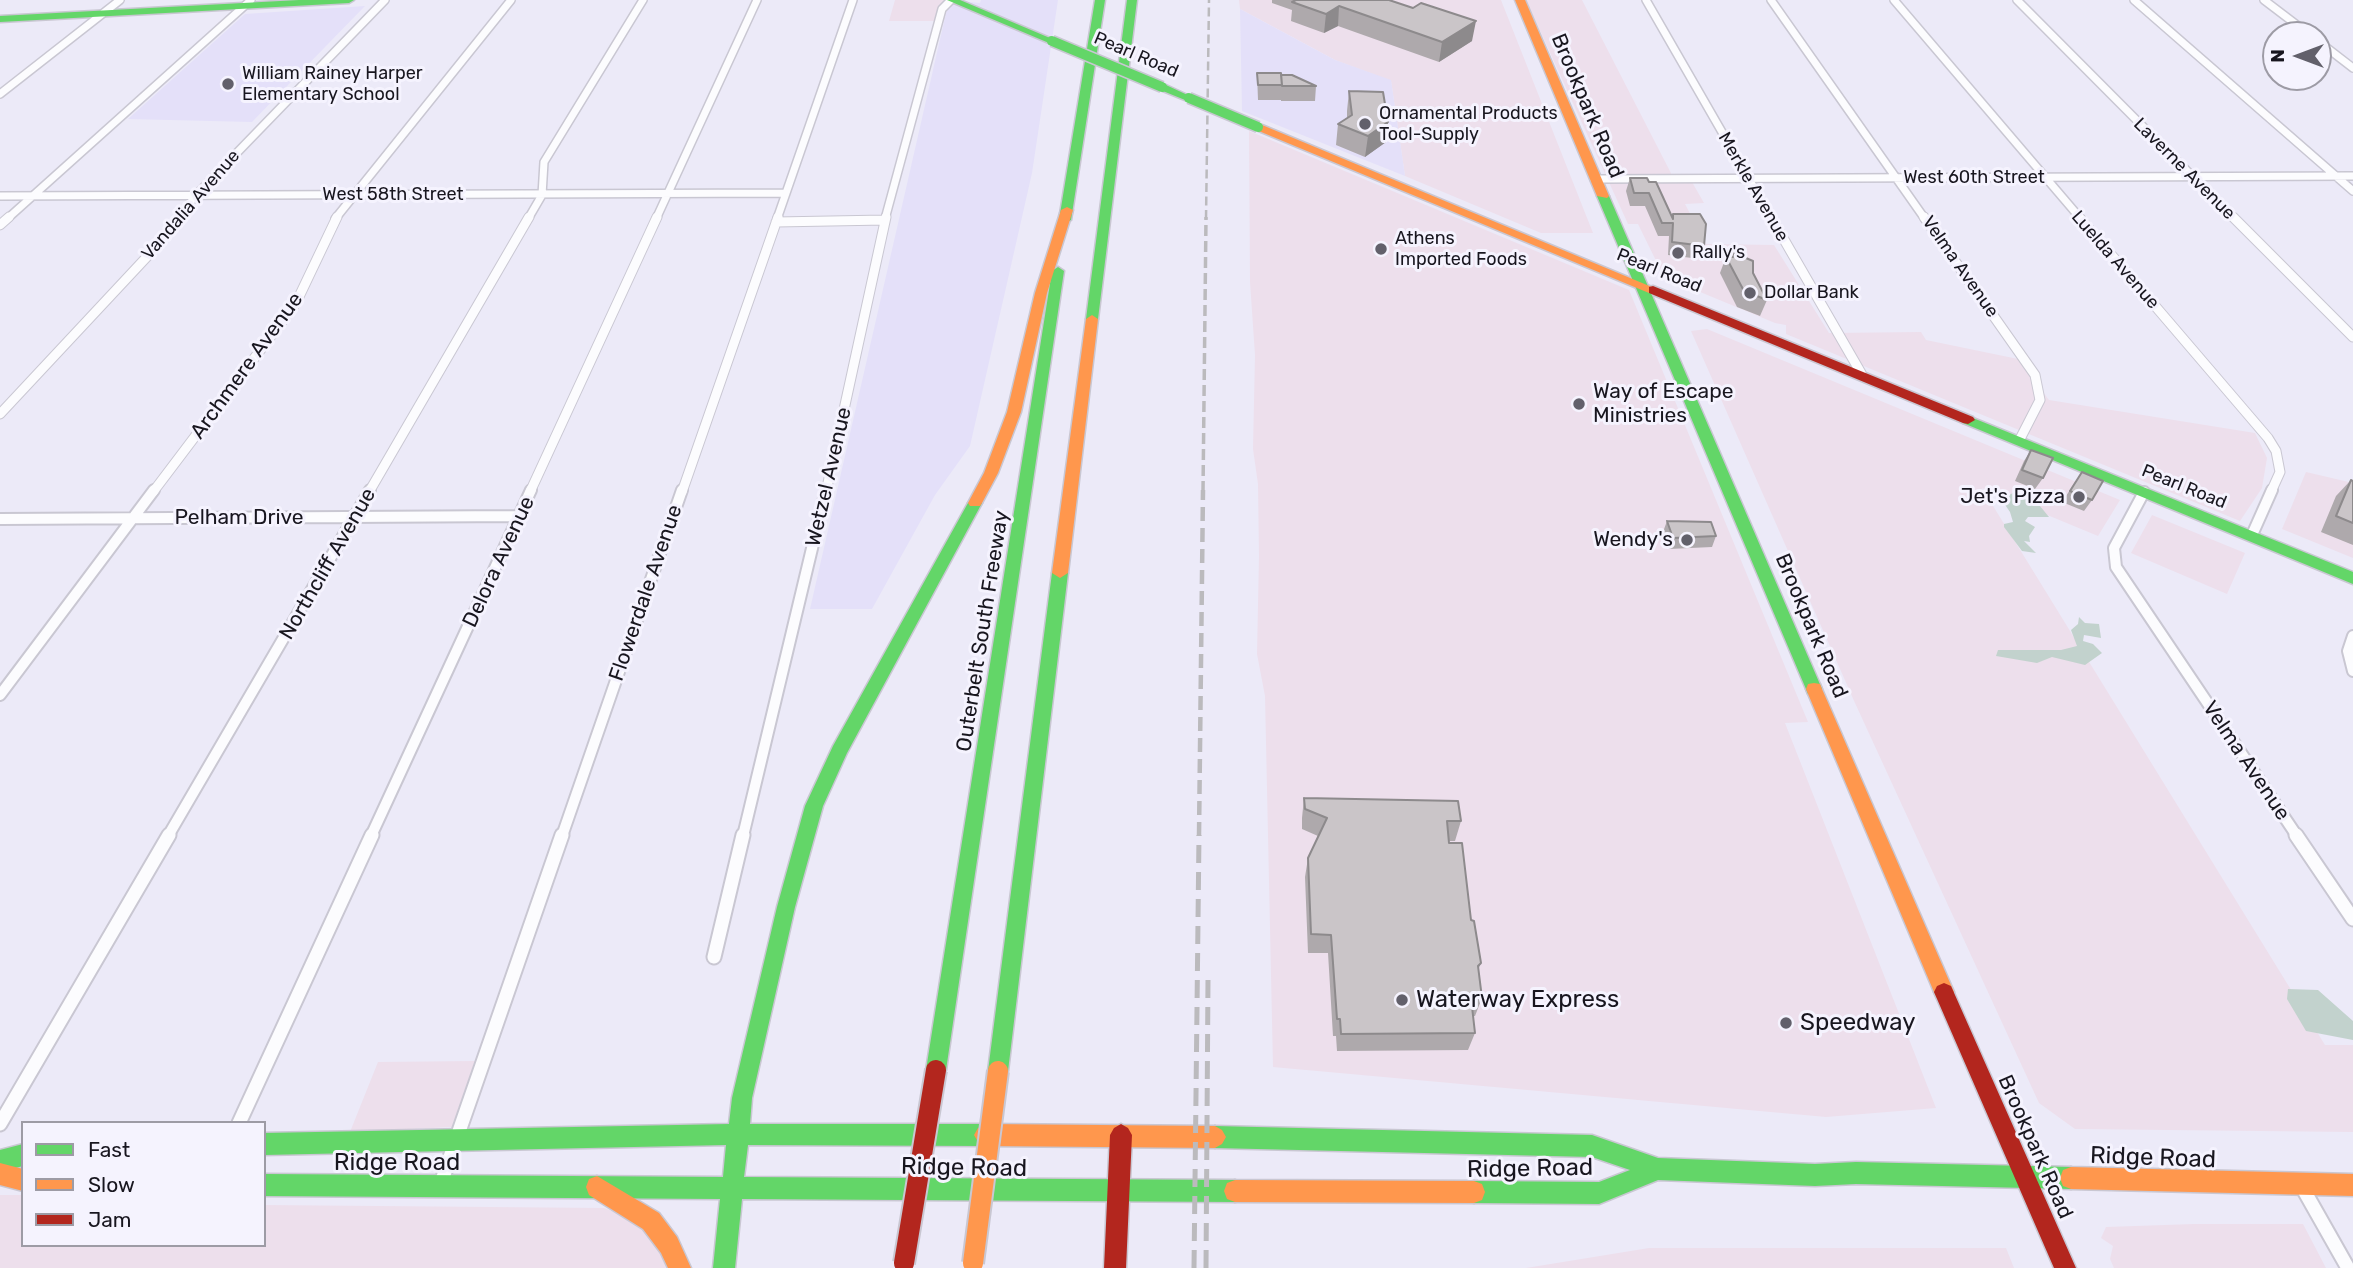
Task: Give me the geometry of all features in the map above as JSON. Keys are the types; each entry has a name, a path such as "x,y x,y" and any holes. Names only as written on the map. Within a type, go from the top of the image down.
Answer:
{"main road":[{"path":"0,19 248,3 349,0"},
{"name":"Outerbelt South Freeway","path":"904,1265 1100,0"},
{"path":"973,1266 1132,0"},
{"name":"Brookpark Road","path":"1520,0 1639,284 2066,1268"},
{"name":"Pearl Road","path":"960,1 1258,127 1861,373 2353,578"},
{"path":"724,1268 742,1098 786,907 814,806 839,751 992,473 1014,412 1041,293 1067,210"},
{"name":"Ridge Road","path":"266,1144 738,1134 1489,1140 1592,1146 1658,1169 1815,1175 2353,1185"},
{"path":"1115,1268 1121,1135"},
{"path":"0,1161 21,1156"},
{"name":"Ridge Road","path":"266,1185 1599,1193 1658,1169"},
{"path":"0,1174 21,1179"},
{"path":"597,1187 651,1222 669,1245 680,1268"}],"street":[{"path":"0,94 120,0"},
{"name":"Vandalia Avenue","path":"0,414 157,246 196,195 385,0"},
{"name":"Archmere Avenue","path":"0,695 296,303 310,279 334,220 352,195 511,0"},
{"name":"Northcliff Avenue","path":"0,1124 542,195 544,162 643,0"},
{"name":"Delora Avenue","path":"240,1121 757,0"},
{"name":"Flowerdale Avenue","path":"440,1186 853,0"},
{"name":"Merkle Avenue","path":"1646,0 1861,373"},
{"name":"Velma Avenue","path":"1771,0 2035,375 2040,400 2020,439"},
{"name":"Luelda Avenue","path":"1894,0 2271,442 2280,472 2252,535"},
{"name":"Laverne Avenue","path":"2017,0 2353,337"},
{"path":"2134,0 2353,191"},
{"path":"2264,0 2292,21"},
{"name":"Wetzel Avenue","path":"714,957 845,412 885,220 942,9 960,1"},
{"path":"0,225 248,3"},
{"path":"2332,52 2353,68"},
{"name":"West 60th Street","path":"1594,179 2353,176"},
{"name":"West 58th Street","path":"0,196 786,194"},
{"path":"776,222 885,220"},
{"name":"Velma Avenue","path":"2144,492 2114,548 2116,568 2353,919"},
{"name":"Pelham Drive","path":"0,519 520,516"},
{"path":"2353,636 2348,651 2353,671"},
{"path":"2301,1185 2348,1268"}],"shaded area":[{"path":"895,0 949,0 944,21 889,21"},
{"path":"949,0 980,3 981,0 1058,0 1032,173 970,446 935,495 872,609 810,609"},
{"path":"1239,0 1501,0 1593,233 1541,233 1405,176 1391,81 1335,60 1240,9"},
{"path":"1526,0 1582,0 1675,181 1692,182 1704,203 1685,204 1706,244 1774,245 1829,333 1921,332 1926,340 2018,359 2049,400 2255,433 2267,458 2262,488 2240,521 1786,334 1786,325 1775,323 1664,277 1638,224 1628,224"},
{"name":"William Rainey Harper Elementary School","path":"365,6 252,122 128,119 245,14"},
{"path":"1240,9 1335,60 1391,80 1405,176 1242,111"},
{"path":"1249,131 1629,290 1808,722 1785,723 1936,1108 1826,1117 1273,1067 1265,696 1257,654 1258,484 1253,449 1255,355 1250,282"},
{"path":"1707,329 2120,500 2098,536 1982,488 2325,1045 2353,1045 2353,1132 2075,1129 2039,1103 1855,703 1691,331"},
{"path":"2306,472 2353,483 2353,558 2282,529"},
{"path":"2013,493 2035,500 2049,517 2028,517 2025,521 2035,527 2029,536 2030,542 2024,541 2036,553 2022,551 2004,527 2004,524 2013,522 2001,499"},
{"path":"2152,515 2245,553 2227,594 2131,553"},
{"path":"2079,617 2085,623 2099,624 2101,638 2084,635 2083,641 2093,644 2102,653 2085,665 2052,657 2037,663 1996,656 1998,650 2061,650 2077,646 2071,630 2078,624"},
{"path":"2288,989 2318,990 2353,1021 2353,1040 2306,1031 2287,999"},
{"path":"475,1061 452,1127 350,1132 378,1062"},
{"path":"0,1195 21,1195 21,1247 266,1247 266,1205 604,1208 633,1219 675,1268 0,1268"},
{"path":"2303,1224 2326,1268 2114,1268 2110,1259 2113,1246 2101,1238 2106,1227"},
{"path":"1649,1248 2006,1248 2014,1268 1526,1268"}],"building":[{"path":"1389,0 1413,8 1421,3 1476,21 1442,42 1339,6 1326,14 1292,2"},
{"path":"1257,73 1281,73 1282,85 1258,85"},
{"path":"1281,75 1292,75 1316,86 1282,86"},
{"path":"1349,91 1383,92 1388,122 1368,136 1338,124 1352,115"},
{"path":"1630,178 1647,178 1649,182 1656,182 1673,219 1673,214 1700,214 1706,224 1704,246 1672,242 1673,223 1662,223 1649,193 1634,193"},
{"path":"1734,253 1753,261 1753,273 1767,300 1744,291 1726,257 1733,257"},
{"path":"2031,450 2053,458 2043,478 2022,470"},
{"path":"2082,472 2103,481 2092,500 2070,491"},
{"path":"2351,480 2353,481 2353,523 2336,516"},
{"path":"1667,521 1711,522 1716,536 1673,538"},
{"path":"1304,798 1458,801 1461,821 1447,821 1449,843 1462,843 1471,920 1474,921 1481,963 1478,966 1482,998 1471,998 1475,1033 1341,1034 1340,1019 1337,1019 1331,935 1311,934 1308,858 1327,818 1305,809"}],"railway":[{"path":"1206,219 1209,0"},
{"path":"1203,492 1206,217"},
{"path":"1199,836 1203,490"},
{"path":"1194,1268 1199,835"},
{"path":"1206,1268 1208,978"}],"traffic: fast":[{"path":"0,19 349,0"},
{"path":"952,0 1052,41"},
{"path":"1065,220 1100,0"},
{"path":"1092,319 1132,0"},
{"path":"1052,41 1162,87"},
{"path":"1162,87 1189,98"},
{"path":"1189,98 1258,127"},
{"path":"1603,196 1814,689"},
{"path":"936,1070 1058,271"},
{"path":"1968,420 2353,578"},
{"path":"724,1268 742,1098 786,907 814,806 839,751 975,503"},
{"path":"998,1071 1060,573"},
{"path":"266,1144 738,1134 985,1135"},
{"path":"1215,1137 1592,1146 1658,1169 1815,1175 1856,1173 2071,1178"},
{"path":"0,1161 21,1156"},
{"path":"1474,1192 1599,1193 1658,1169"},
{"path":"266,1185 1235,1191"}],"traffic: slow":[{"path":"1520,0 1603,196"},
{"path":"1258,127 1653,290"},
{"path":"975,503 991,473 1014,412 1041,293 1067,210"},
{"path":"1060,573 1092,319"},
{"path":"1814,689 1944,992"},
{"path":"973,1263 998,1071"},
{"path":"985,1135 1215,1137"},
{"path":"0,1174 21,1179"},
{"path":"2071,1178 2353,1185"},
{"path":"597,1187 651,1221 669,1245 680,1268"},
{"path":"1235,1191 1474,1192"}],"traffic: jam":[{"path":"1653,290 1968,420"},
{"path":"1944,992 2065,1268"},
{"path":"904,1263 936,1070"},
{"path":"1115,1268 1121,1135"}],"place":[{"name":"William Rainey Harper Elementary School","path":"228,84"},
{"name":"Ornamental Products Tool-Supply","path":"1365,124"},
{"name":"Athens Imported Foods","path":"1381,249"},
{"name":"Rally's","path":"1678,253"},
{"name":"Dollar Bank","path":"1750,293"},
{"name":"Way of Escape Ministries","path":"1579,404"},
{"name":"Jet's Pizza","path":"2079,497"},
{"name":"Wendy's","path":"1687,540"},
{"name":"Waterway Express","path":"1402,1000"},
{"name":"Speedway","path":"1786,1023"}]}
